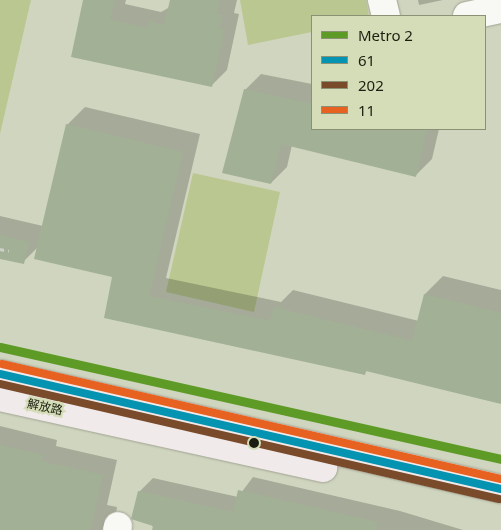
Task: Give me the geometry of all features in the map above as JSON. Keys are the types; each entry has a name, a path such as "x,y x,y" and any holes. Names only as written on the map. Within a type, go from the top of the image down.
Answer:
{"main road":[{"name":"解放路","path":"0,374 501,489"},
{"name":"解放路","path":"0,397 501,506"}],"lane":[{"path":"382,0 386,15"},
{"path":"472,15 501,9"}],"path":[{"path":"0,249 9,251"}],"green space":[{"path":"0,0 31,0 0,134"},
{"path":"240,0 366,0 369,15 311,15 311,32 248,45"},
{"path":"193,173 280,192 254,312 166,292"}],"building":[{"path":"83,0 115,0 110,20 148,28 149,21 164,25 170,0 220,0 217,14 222,15 219,29 224,30 212,87 71,57"},
{"path":"244,89 311,104 311,130 427,130 416,177 281,144 271,184 222,173"},
{"path":"66,124 183,152 149,296 270,321 274,307 412,341 424,294 501,313 501,404 366,371 365,375 104,318 112,277 34,259"},
{"path":"0,235 29,242 24,264 0,259"},
{"path":"0,445 43,455 41,461 103,475 90,530 0,530"},
{"path":"238,490 377,522 376,530 152,530 153,526 131,519 138,491 233,512"}],"metro line":[{"name":"2","path":"0,347 501,459"}],"transit line":[{"name":"11","path":"2,364 501,479"},
{"name":"61","path":"0,374 501,489"},
{"name":"202","path":"0,384 499,499"}]}
